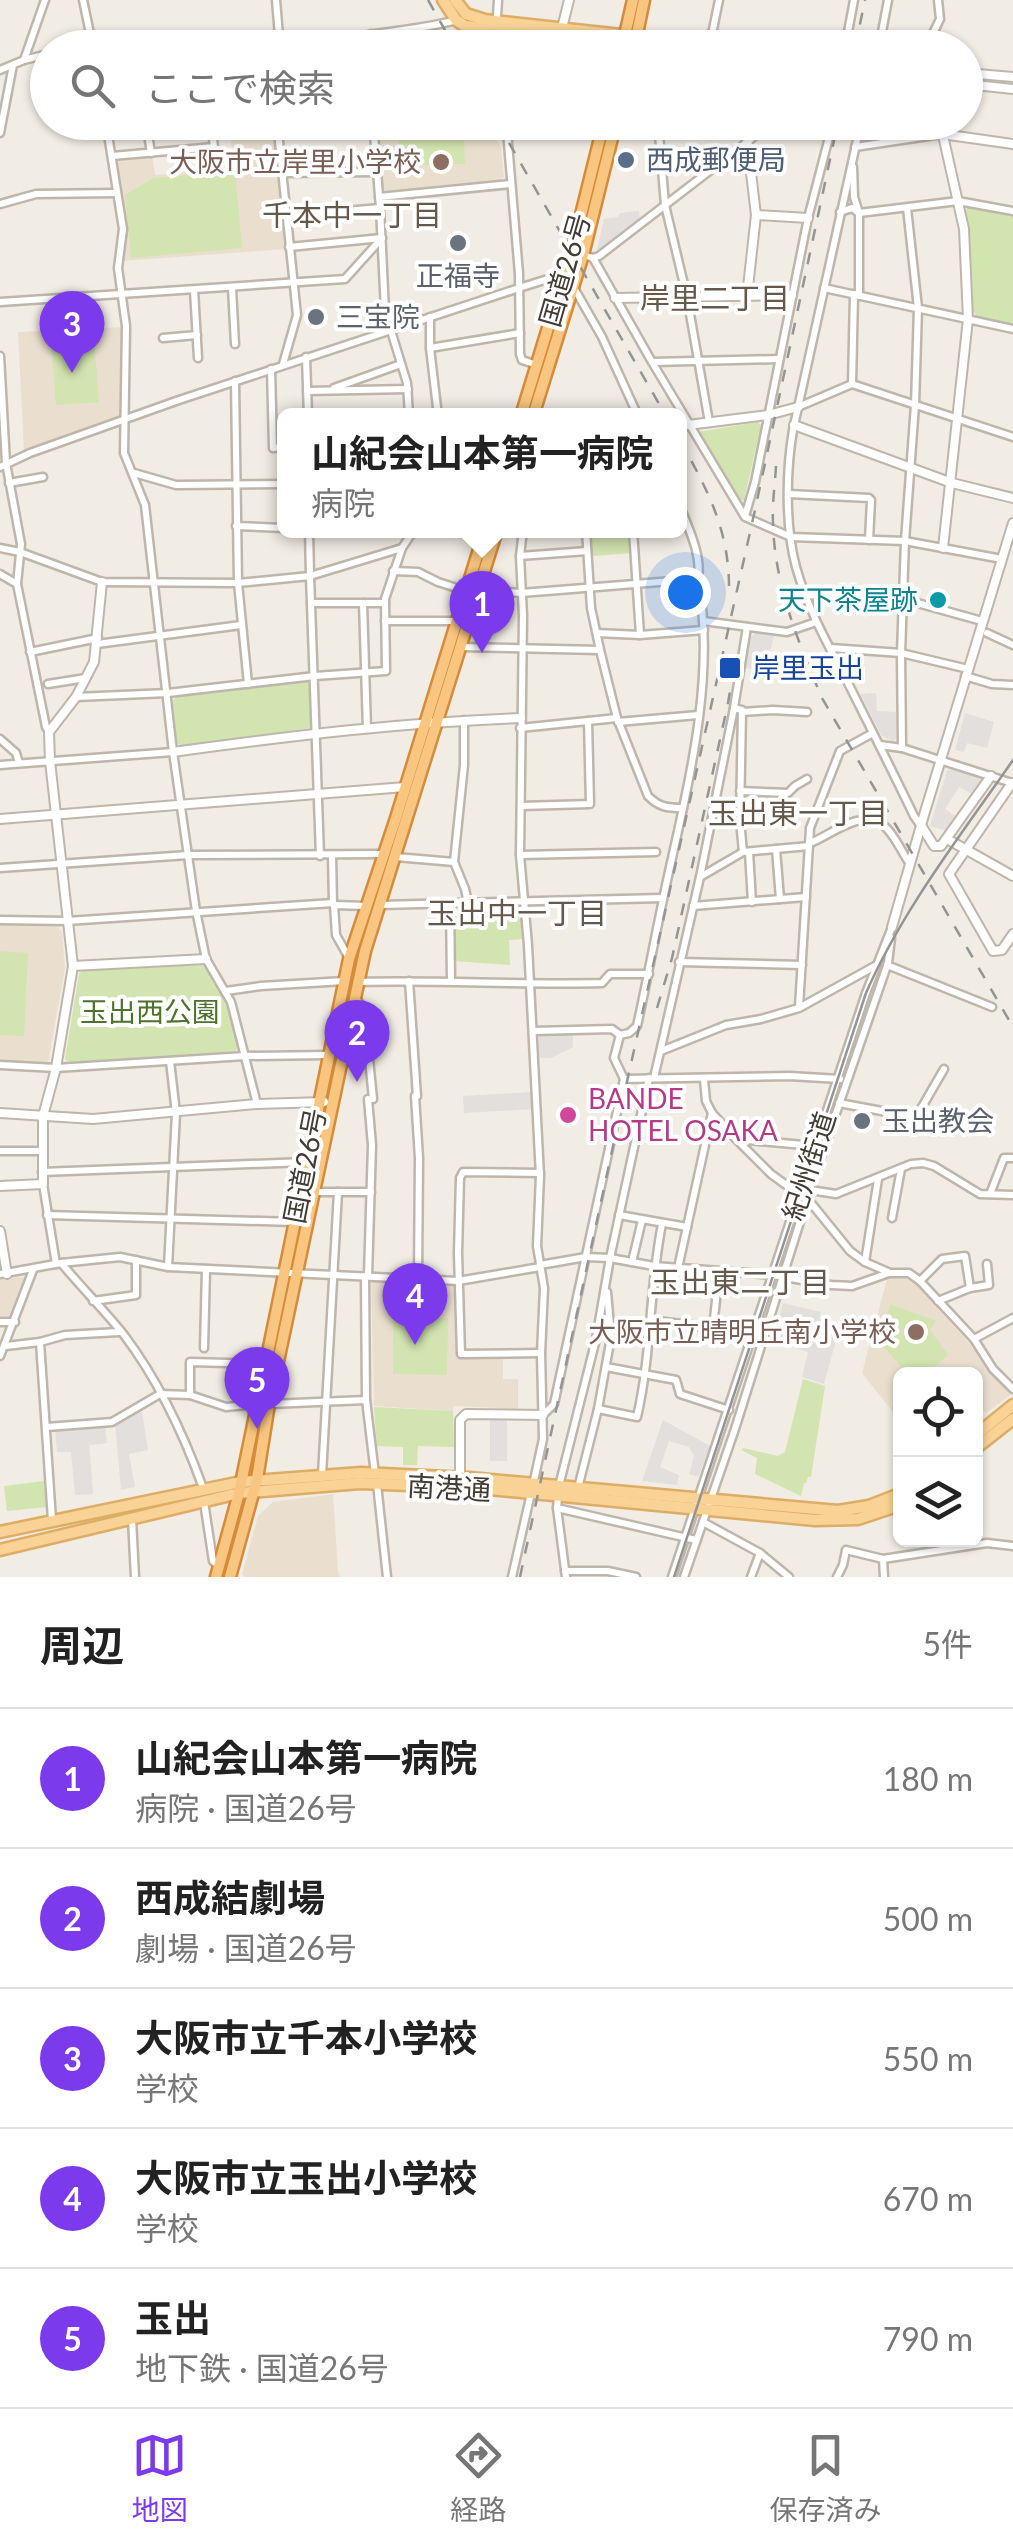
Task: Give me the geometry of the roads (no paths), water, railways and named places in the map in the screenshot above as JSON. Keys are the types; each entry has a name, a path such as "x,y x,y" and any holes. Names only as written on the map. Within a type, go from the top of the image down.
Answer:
{"highway":[{"path":"631,30 633,0"},
{"path":"634,30 644,0"},
{"name":"国道26号","path":"535,408 569,283 600,140"},
{"name":"国道26号","path":"523,408 536,364 569,283 588,256 612,140"},
{"name":"国道26号","path":"217,1572 298,1272 405,787 460,646 483,538"},
{"name":"国道26号","path":"230,1577 256,1485 264,1364 349,958 366,906 389,856 456,620 493,538"}],"main road":[{"path":"443,0 456,20 466,26 517,30"},
{"path":"455,0 466,14 495,26"},
{"path":"983,1429 1013,1404"},
{"path":"983,1443 1013,1419"},
{"name":"南港通","path":"0,1552 204,1501 240,1488 322,1476 361,1472 376,1479 532,1489"},
{"name":"南港通","path":"256,1485 460,1478 558,1497 838,1511 893,1497"},
{"name":"南港通","path":"0,1532 203,1488 240,1488"},
{"name":"南港通","path":"558,1497 578,1488 833,1520 872,1516 893,1508"}],"street":[{"path":"34,30 45,0"},
{"path":"83,0 92,30"},
{"path":"276,0 278,30"},
{"path":"495,30 498,0"},
{"path":"562,30 569,0"},
{"path":"713,30 719,0"},
{"path":"848,30 854,0"},
{"path":"882,30 888,0"},
{"path":"935,30 940,19 938,0"},
{"path":"403,30 456,20"},
{"path":"24,60 30,43"},
{"path":"0,70 30,58"},
{"path":"0,133 13,64"},
{"path":"983,74 1013,77"},
{"path":"983,86 1013,89"},
{"path":"983,137 1013,144"},
{"path":"109,140 122,229 118,268 126,326 124,453 145,504 196,912 206,958 226,991 257,1104"},
{"path":"149,140 151,152"},
{"path":"112,156 214,147 213,140"},
{"path":"279,140 297,315 282,365"},
{"path":"374,140 385,312 408,389 408,408"},
{"path":"506,140 522,360 536,364"},
{"path":"660,140 665,205 687,296 710,422"},
{"path":"746,140 756,214 747,296"},
{"path":"588,256 599,256 751,140"},
{"path":"745,517 808,218 828,140"},
{"path":"857,140 788,463 790,536 795,564 816,622 914,816 934,846 941,846 991,776"},
{"path":"854,151 893,140"},
{"path":"943,140 964,230 968,319 943,548"},
{"path":"852,384 859,213 854,197 854,151"},
{"path":"284,173 376,172"},
{"path":"379,197 511,184"},
{"path":"0,204 36,194 117,194"},
{"path":"840,212 958,201 1013,211"},
{"path":"286,216 380,208"},
{"path":"902,748 905,541 918,308 908,208"},
{"path":"756,214 808,218"},
{"path":"289,247 382,238"},
{"path":"0,302 345,279 382,238"},
{"path":"588,256 675,408"},
{"path":"3,465 282,365 554,278 569,283 602,337 634,408"},
{"path":"232,288 235,344"},
{"path":"824,288 1013,329"},
{"path":"194,290 198,358"},
{"path":"615,298 792,295"},
{"path":"430,317 437,408"},
{"path":"430,348 520,333"},
{"path":"163,338 197,335"},
{"path":"0,356 3,465 21,544 17,584 49,732 73,966 56,1068 43,1116 42,1184 46,1216 58,1263 120,1332 160,1394 182,1430 203,1488"},
{"path":"306,358 308,408"},
{"path":"652,362 779,359"},
{"path":"328,390 401,364"},
{"path":"271,369 273,448 277,448"},
{"path":"235,381 238,583 248,684"},
{"path":"687,425 768,415 852,384 1013,437"},
{"path":"307,391 408,389"},
{"path":"794,425 952,484 1013,498"},
{"path":"687,430 745,517 790,536 905,541 1002,559"},
{"path":"133,473 176,485 277,484"},
{"path":"9,483 43,476"},
{"path":"789,494 869,498 869,540"},
{"name":"紀州街道","path":"672,1577 704,1504 807,1202 820,1147 876,965 892,927 966,672 1010,544 1013,523"},
{"path":"533,1031 612,1029 620,1034 637,1026 683,808 705,650 700,572 687,525"},
{"path":"236,526 277,528"},
{"path":"309,538 320,856"},
{"path":"76,697 168,693 386,671 385,603 392,571 409,538"},
{"path":"512,1577 543,1439 540,1352 544,1288 537,1246 540,1173 520,855 522,538"},
{"path":"586,538 596,633 618,720 648,796 656,805 683,808"},
{"path":"634,538 640,635"},
{"path":"0,548 102,582 153,584 238,583 310,576 402,548"},
{"path":"520,556 587,551"},
{"path":"392,571 418,572 438,582 472,590 521,594 698,579"},
{"path":"0,574 17,584"},
{"path":"49,732 76,697 94,662 102,582"},
{"path":"805,595 903,600 982,621"},
{"path":"311,603 385,603"},
{"path":"363,603 367,729"},
{"path":"385,621 456,620"},
{"path":"703,620 788,632 816,622"},
{"path":"30,652 241,625"},
{"path":"636,1577 608,1571 565,1574 558,1497 596,1339 619,1216 738,710 747,627"},
{"path":"596,633 640,635 704,630"},
{"path":"987,633 1013,645"},
{"path":"460,646 600,650"},
{"path":"830,648 901,653 992,684 1013,686"},
{"path":"48,684 86,678"},
{"path":"738,710 806,712"},
{"path":"738,710 740,829 752,902"},
{"path":"0,765 173,752 318,732 430,722 588,722 698,714"},
{"path":"464,720 464,769 454,862 468,903"},
{"path":"521,806 590,804 588,722"},
{"path":"799,1008 810,828 840,751 873,733"},
{"path":"0,739 16,753 19,764"},
{"path":"880,745 902,748 1013,783 949,874 993,951 1002,950 1013,934"},
{"path":"740,792 788,793 807,779"},
{"path":"0,820 405,787"},
{"path":"700,878 746,852 809,845 861,820 885,826 910,866"},
{"path":"947,838 1013,876"},
{"path":"776,849 780,899"},
{"path":"520,855 656,852"},
{"path":"332,855 336,935 349,958"},
{"path":"0,868 188,856 389,856 454,862"},
{"path":"692,906 806,897"},
{"path":"380,904 664,898"},
{"path":"0,920 67,921 333,904 366,906"},
{"path":"450,904 451,981"},
{"name":"紀州街道","path":"684,1577 703,1522 704,1504 729,1410 799,1194 839,1103 842,1080 887,965 892,927"},
{"path":"73,966 206,958"},
{"path":"679,962 802,965"},
{"path":"660,1051 726,1025 799,1008 876,965"},
{"path":"887,965 992,1007"},
{"path":"359,982 530,985 602,983 610,974 649,974"},
{"path":"409,980 419,1158 418,1279"},
{"path":"226,991 344,981"},
{"path":"356,998 364,1008 372,1145 366,1400 387,1577"},
{"path":"460,1478 462,1416 543,1415 554,1404 624,1079 614,1058 620,1034"},
{"path":"0,1065 56,1068 328,1055"},
{"path":"168,1267 176,1113 170,1060"},
{"path":"839,1103 914,1117 944,1070"},
{"path":"624,1079 788,1076 842,1080"},
{"path":"704,1079 706,1101 712,1113 736,1139 821,1215 850,1251 865,1262 889,1272 909,1273 920,1281 974,1339 1013,1389"},
{"path":"0,1112 93,1120 257,1104 333,1102"},
{"path":"678,1268 712,1113"},
{"path":"736,1139 820,1147"},
{"path":"0,1151 42,1151"},
{"path":"990,1194 1004,1158 1013,1158"},
{"path":"42,1172 305,1162"},
{"path":"810,1190 836,1194 922,1163 934,1166 980,1194 1013,1195"},
{"path":"892,1218 901,1168"},
{"path":"540,1173 463,1172 458,1281 461,1354 540,1352"},
{"path":"865,1262 878,1178"},
{"path":"0,1186 42,1184"},
{"path":"314,1192 371,1192"},
{"path":"322,1476 338,1192"},
{"path":"46,1216 294,1222"},
{"path":"619,1216 687,1227"},
{"path":"632,1262 642,1219"},
{"path":"598,1409 638,1417 647,1376 654,1266 662,1224"},
{"path":"0,1235 4,1274 58,1263 120,1257 168,1267 458,1281 586,1257 852,1286 889,1272"},
{"path":"920,1281 942,1259 965,1256 970,1288"},
{"path":"93,1301 136,1294 136,1260"},
{"path":"938,1302 970,1288 989,1285 987,1264"},
{"path":"204,1348 206,1268"},
{"path":"0,1356 33,1270"},
{"path":"650,1320 713,1328 719,1272"},
{"path":"578,1488 611,1337 606,1281"},
{"path":"974,1339 1013,1318"},
{"path":"0,1322 15,1322"},
{"path":"6,1346 65,1335 120,1332"},
{"path":"40,1342 52,1520"},
{"path":"190,1395 190,1362 264,1364"},
{"path":"606,1367 676,1380 680,1394 729,1410"},
{"path":"47,1427 112,1422 160,1394 190,1395 226,1407 366,1400"},
{"path":"558,1497 696,1540"},
{"path":"204,1501 217,1572"},
{"path":"132,1518 135,1577"},
{"path":"703,1522 760,1553 789,1577"},
{"path":"0,1523 0,1532"},
{"path":"836,1577 846,1550 883,1559 987,1543 1013,1546"},
{"path":"752,1577 760,1553"},
{"path":"883,1559 884,1577"}],"tram line":[{"path":"674,1577 866,993 915,902 1013,760"}],"railway":[{"path":"428,0 445,30"},
{"path":"859,30 865,0"},
{"path":"507,140 661,408"},
{"path":"520,1577 834,140"},
{"path":"687,454 721,531 729,592"},
{"path":"776,466 774,545 789,612 813,677 1013,1027"},
{"path":"657,1008 672,958 734,667"}],"place":[{"name":"西成郵便局","path":"626,160"},
{"name":"大阪市立岸里小学校","path":"441,162"},
{"name":"正福寺","path":"458,243"},
{"name":"三宝院","path":"316,317"},
{"name":"大阪市立千本小学校","path":"72,373"},
{"name":"天下茶屋跡","path":"938,600"},
{"name":"山紀会山本第一病院","path":"482,653"},
{"name":"岸里玉出","path":"730,668"},
{"name":"西成結劇場","path":"357,1082"},
{"name":"BANDE HOTEL OSAKA","path":"568,1115"},
{"name":"玉出教会","path":"862,1121"},
{"name":"大阪市立晴明丘南小学校","path":"916,1332"},
{"name":"大阪市立玉出小学校","path":"415,1345"},
{"name":"玉出","path":"257,1429"}],"district":[{"name":"千本中一丁目","path":"352,216"},
{"name":"岸里二丁目","path":"715,299"},
{"name":"玉出東一丁目","path":"798,814"},
{"name":"玉出中一丁目","path":"517,914"},
{"name":"玉出東二丁目","path":"740,1283"}],"park label":[{"name":"玉出西公園","path":"150,1012"}]}
